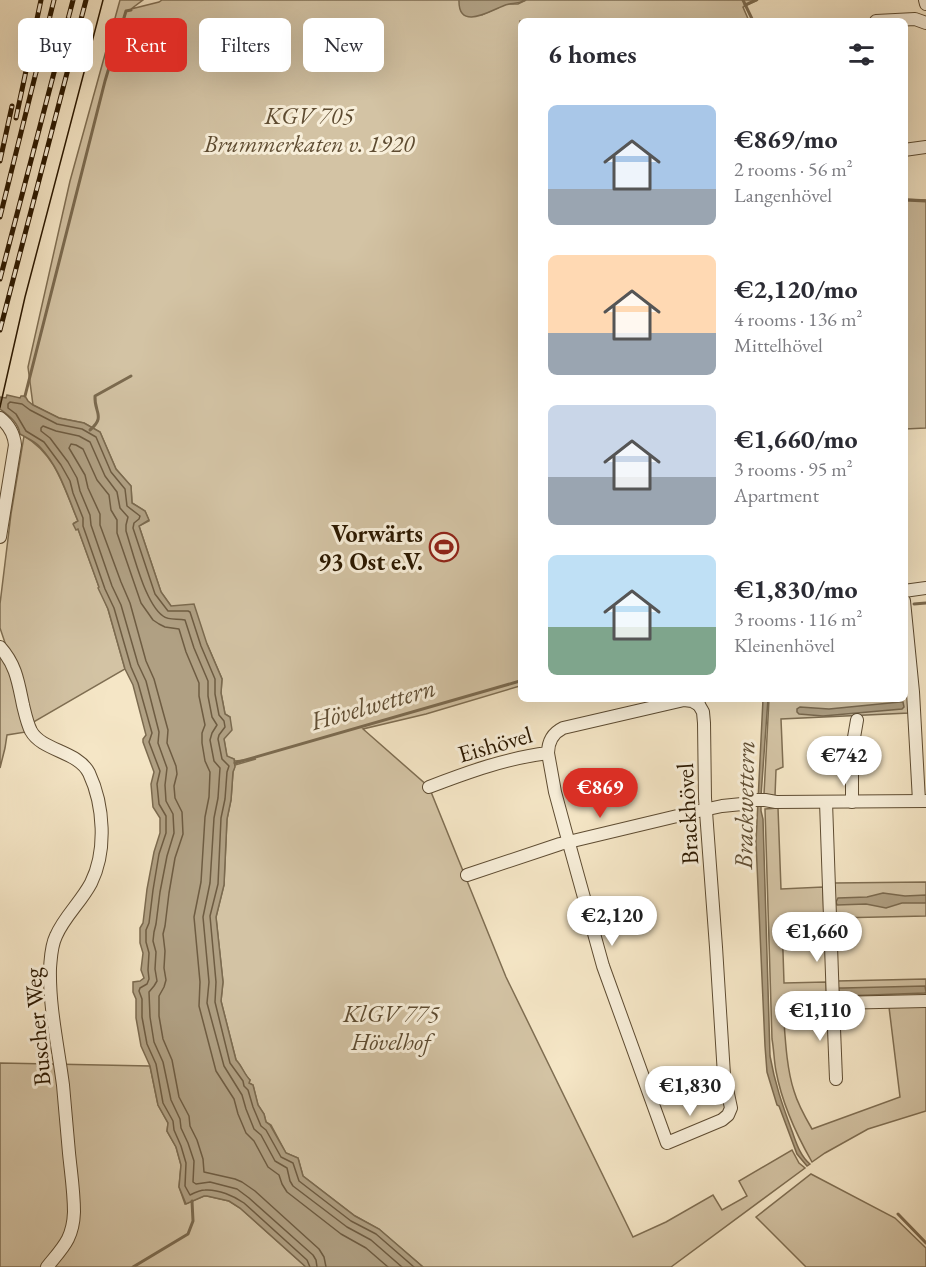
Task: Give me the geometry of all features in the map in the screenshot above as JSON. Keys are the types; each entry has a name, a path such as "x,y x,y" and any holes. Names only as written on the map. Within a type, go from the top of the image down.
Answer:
{"street":[{"path":"908,19 925,18"},
{"path":"908,149 926,147"},
{"path":"0,418 8,425 15,445 0,537"},
{"path":"908,590 926,588"},
{"path":"467,875 569,842 706,809 742,804 751,800 776,802 922,801 908,641"},
{"name":"Buscher Weg","path":"0,647 9,657 16,672 26,717 32,732 40,740 79,761 86,769 91,779 101,818 102,837 91,882 60,928 51,952 52,999 63,1085 74,1212 73,1227 69,1238 47,1267"},
{"name":"Eishövel","path":"429,786 481,768 548,753 551,737 563,728 675,702"},
{"name":"Brackhövel","path":"569,842 603,966 666,1143 722,1120 731,1108 724,1075 701,702"},
{"path":"852,802 852,749 857,720"},
{"path":"548,753 555,792 569,842"},
{"path":"826,802 836,1079"},
{"path":"833,1003 926,1001"}],"green space":[{"path":"120,0 143,0 131,9 162,0 459,0 482,15 506,4 518,4 526,0 758,0 743,7 748,18 518,18 518,687 426,714 363,729 429,787 506,977 633,1237 666,1222 713,1195 722,1210 747,1196 739,1181 792,1150 799,1163 805,1168 671,1267 423,1267 379,1229 355,1216 303,1176 298,1158 286,1153 271,1125 266,1122 258,1105 253,1085 249,1083 250,1080 236,1060 221,1001 223,982 216,917 224,885 227,819 233,772 235,765 256,759 235,761 227,757 224,739 230,717 225,714 221,693 222,679 207,644 161,592 139,526 149,521 145,511 132,503 131,486 116,469 100,432 84,423 59,418 33,405 28,367 70,181 105,54 105,72 187,72 187,18 115,18"},
{"path":"908,199 926,200 926,428 908,429"},
{"path":"24,436 35,444 52,463 63,485 78,521 74,523 108,609 125,669 32,723 0,628 0,604 11,514"},
{"path":"0,652 9,663 26,732 7,735 0,768"},
{"path":"908,700 909,713 781,719 783,767 776,770 775,796 764,794 769,702 908,702"},
{"path":"778,808 781,889 823,887 824,919 782,921 784,983 826,982 827,1006 783,1008 791,1082 812,1129 900,1097 889,1007 926,1006 926,1111 868,1129 812,1162 795,1129 782,1095 772,1039 765,809"},
{"path":"926,882 926,916 835,918 834,883"},
{"path":"926,979 926,997 838,999 837,981"},
{"path":"0,1063 150,1066 158,1105 168,1123 167,1131 176,1147 181,1165 179,1187 185,1204 204,1196 229,1201 240,1208 306,1267 0,1267"},
{"path":"811,1174 895,1218 926,1248 926,1267 806,1267 756,1217"}],"water":[{"path":"459,0 526,0 469,17 464,15 460,9"},
{"path":"7,395 20,398 25,396 33,405 59,418 84,423 100,432 116,469 131,486 132,503 145,511 149,520 139,526 161,592 171,606 194,604 207,644 222,679 221,693 225,714 230,717 232,730 224,739 227,756 234,759 235,767 227,819 224,885 216,917 223,982 221,1001 236,1060 250,1080 249,1083 253,1085 258,1105 266,1122 286,1153 298,1158 303,1176 355,1216 379,1229 423,1267 306,1267 240,1208 229,1201 204,1196 186,1204 179,1187 181,1165 176,1147 167,1131 168,1123 158,1105 150,1066 141,1046 136,1018 136,999 133,992 133,982 144,978 141,970 143,953 140,928 143,923 154,852 160,833 160,818 153,807 151,784 154,772 143,742 146,735 133,685 125,669 108,609 98,588 78,529 76,530 73,524 78,521 58,473 47,455 36,443 20,434 15,423 0,409 0,397 6,398"},
{"path":"763,702 768,702 761,811 770,1056 782,1103 799,1149 810,1164 807,1166 797,1154 777,1105 767,1072 756,842"},
{"path":"903,702 902,709 823,716 797,712 800,707 829,709"},
{"path":"883,893 905,896 926,895 926,903 902,903 886,908 866,904 837,905 836,902 838,898 867,897"},
{"path":"925,986 925,993 843,996 840,995 838,988 843,988"}],"waterway":[{"name":"Hövelwettern","path":"743,0 752,18"},
{"path":"745,5 756,0"},
{"path":"25,396 105,81 126,11 131,10"},
{"path":"908,200 926,201"},
{"path":"90,430 98,418 95,396 131,376"},
{"path":"914,604 926,603"},
{"name":"Hövelwettern","path":"235,763 518,682"},
{"path":"133,1267 188,1234 193,1221 192,1201"},
{"name":"Brackwettern","path":"898,1214 926,1243"}],"tram line":[{"path":"0,407 25,297 103,0"}],"railway":[{"path":"16,118 41,0"},
{"path":"0,217 54,0"},
{"path":"0,279 73,0"},
{"path":"0,330 86,0"},
{"path":"0,161 12,106"}],"place":[{"name":"Vorwärts 93 Ost e.V.","path":"444,547"}],"park label":[{"name":"KGV 705 Brummerkaten v. 1920","path":"309,129"},
{"name":"KlGV 775 Hövelhof","path":"391,1027"}]}
